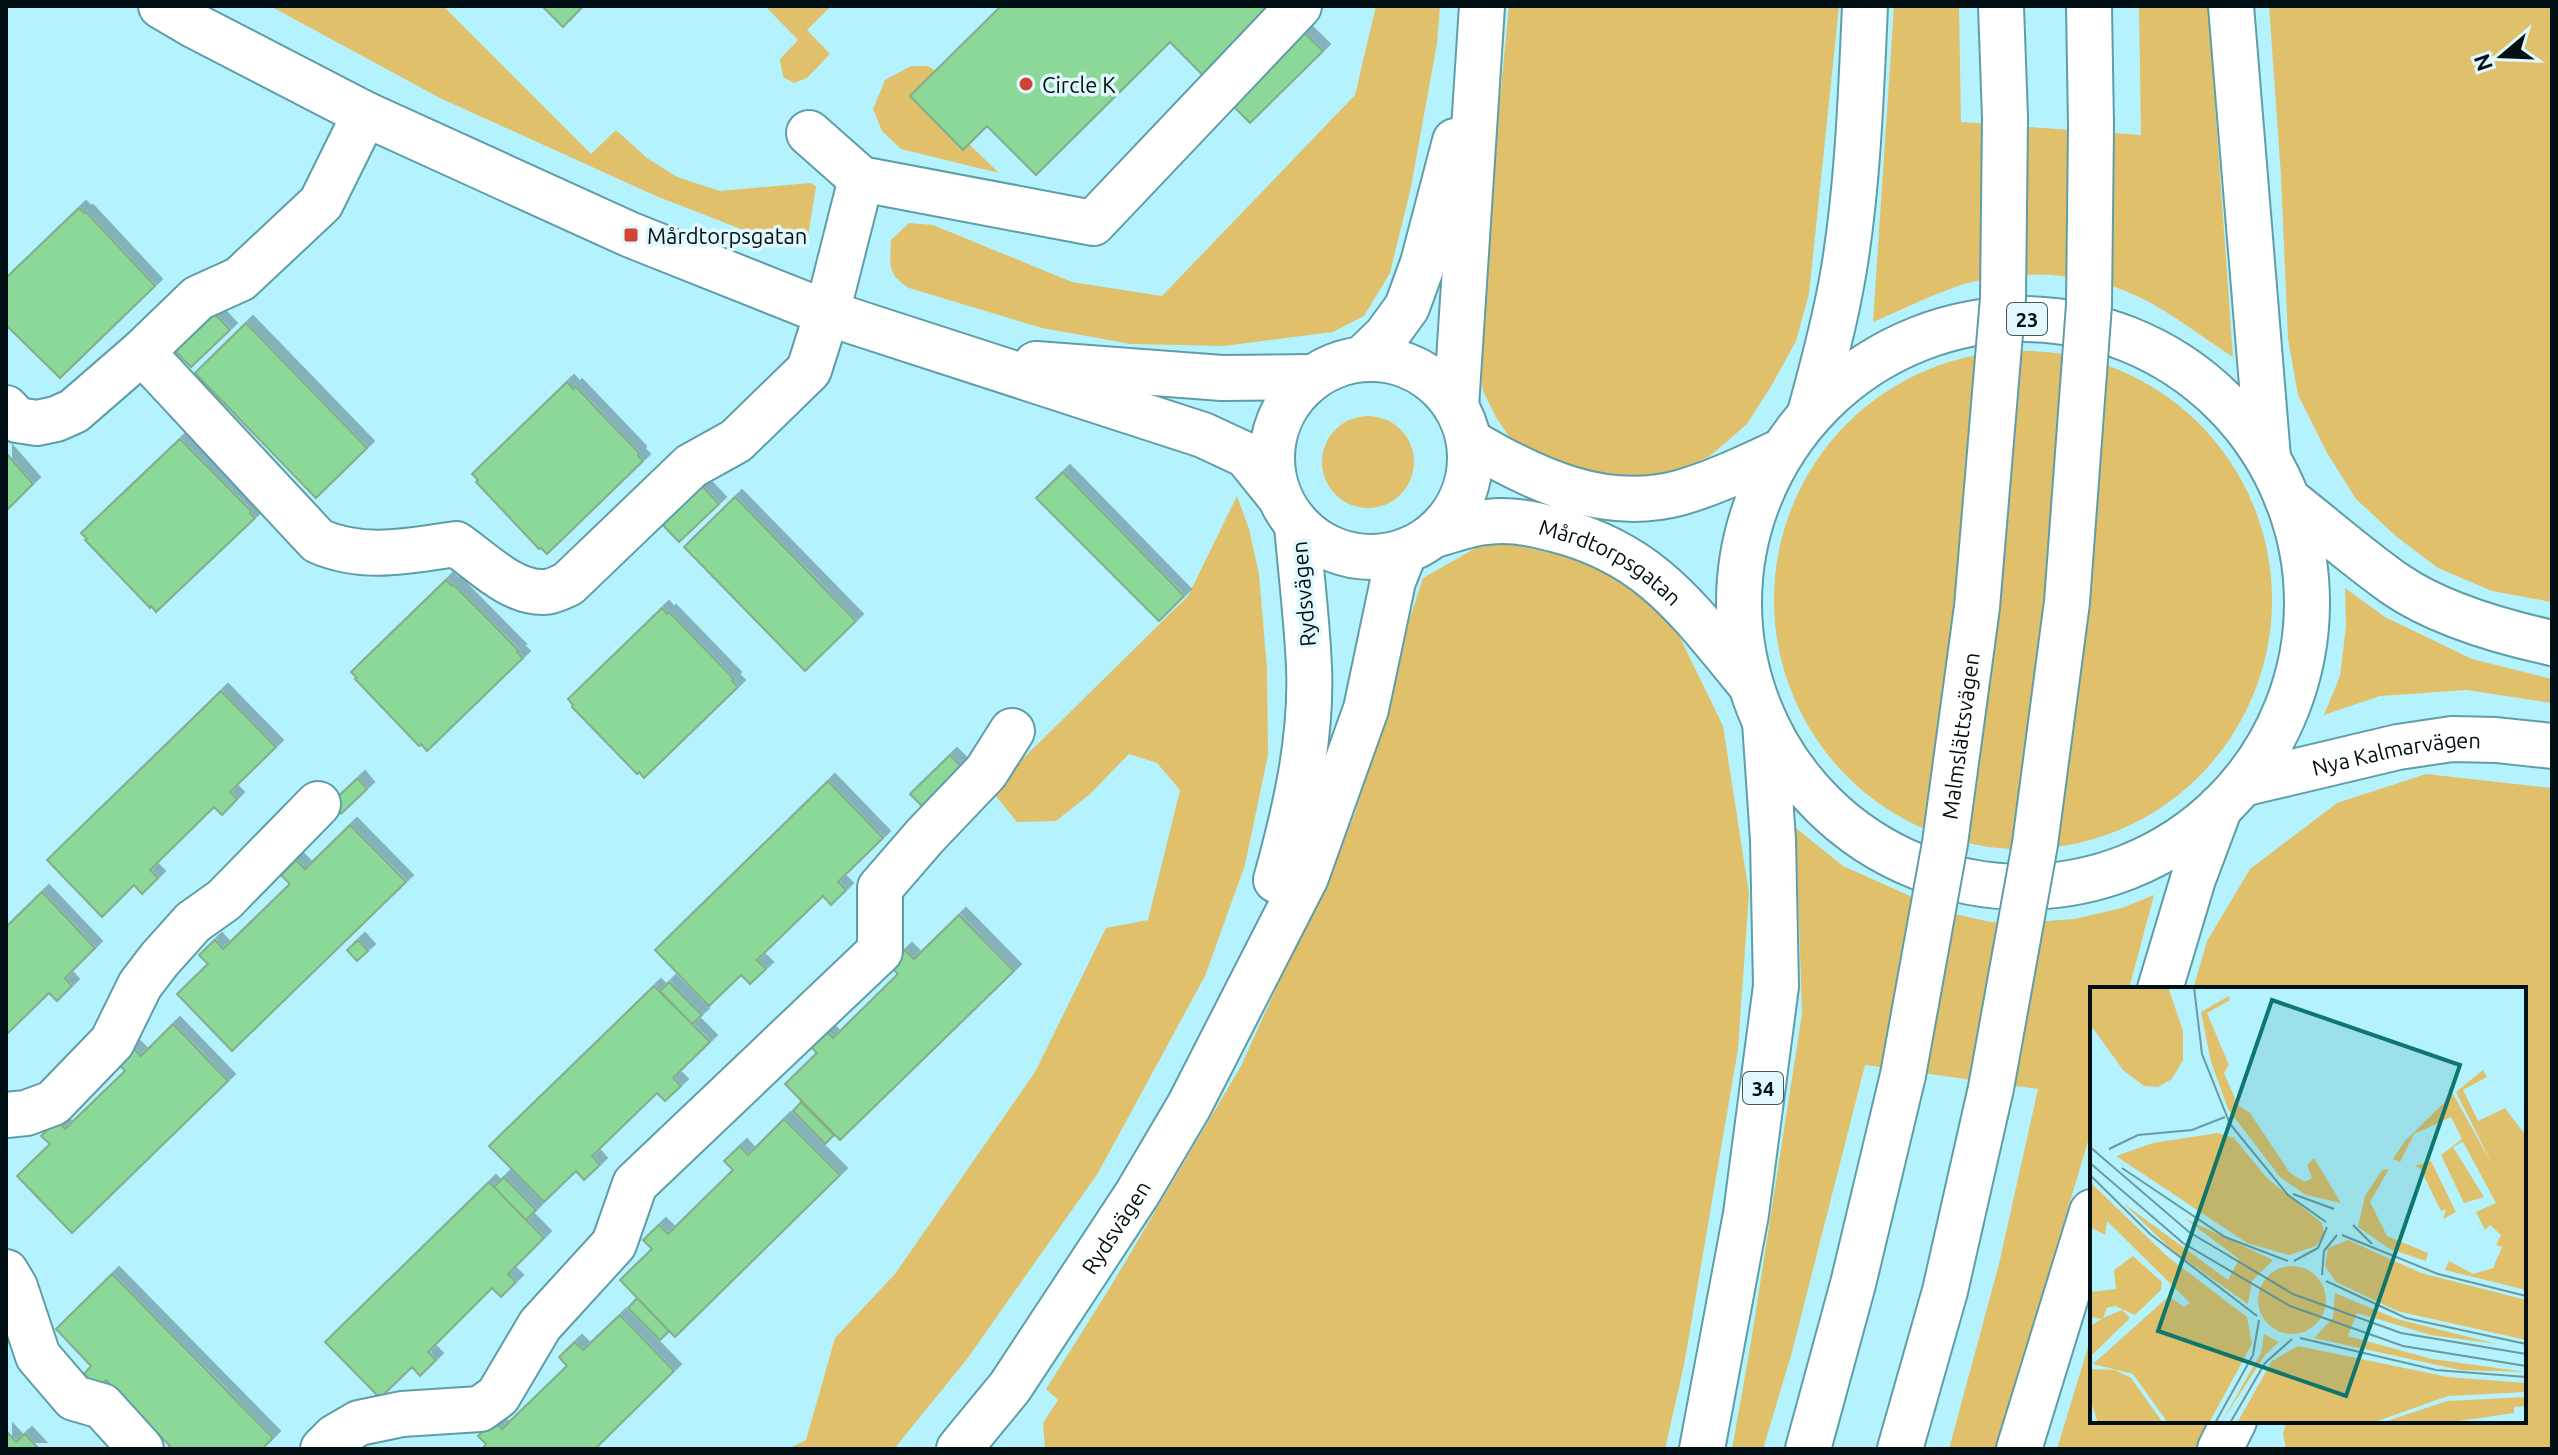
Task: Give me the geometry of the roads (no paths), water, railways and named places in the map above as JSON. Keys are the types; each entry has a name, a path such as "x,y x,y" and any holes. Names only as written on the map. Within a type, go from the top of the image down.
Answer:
{"main road":[{"path":"161,6 365,114 631,235 827,313 1203,435 1246,455 1288,511 1327,547 1363,557 1385,556 1419,543 1447,522 1464,491 1469,473 1463,424 1477,62 1482,6"},
{"path":"809,133 861,179 1093,223 1299,6"},
{"path":"1810,413 1844,269 1859,131 1865,6"},
{"name":"Malmslättsvägen","path":"1808,1449 1853,1284 1903,1075 1945,843 1977,607 2003,298 2005,118 2001,6"},
{"path":"1900,1449 1945,1291 1991,1088 2035,844 2067,602 2089,305 2089,6"},
{"path":"2231,6 2268,458"},
{"path":"1362,359 1386,336 1407,307 1423,263 1477,62"},
{"path":"6,408 17,420 37,423 74,411 198,298 240,279 321,203 365,114"},
{"path":"142,352 318,541 338,550 376,554 456,544 508,582 526,590 547,592 568,584 691,466 736,441 809,370 861,179"},
{"name":"Nya Kalmarvägen","path":"2006,318 2051,320 2095,327 2137,342 2176,363 2212,390 2242,422 2268,458 2299,535 2306,572 2304,647 2296,684 2265,753 2231,795 2182,839 2139,862 2092,878 2044,886 1995,886 1946,877 1900,859 1858,835 1820,803 1789,765 1757,703 1739,624 1741,564 1755,505 1782,451 1810,413 1843,382 1867,365 1919,337 1962,324 2006,318"},
{"path":"964,359 1222,378 1313,377"},
{"path":"1288,511 1273,478 1271,459 1277,424 1292,397 1313,377 1338,364 1362,359 1387,359 1411,367 1433,381 1463,424 1536,477 1607,498 1643,499 1678,493 1732,474 1782,451"},
{"name":"Nya Kalmarvägen","path":"2287,499 2398,585 2445,609 2523,637 2552,643"},
{"name":"Rydsvägen","path":"1246,991 1296,810 1305,743 1309,670 1288,511"},
{"name":"Mårdtorpsgatan","path":"1419,543 1487,522 1530,523 1603,544 1635,562 1668,589 1757,703"},
{"name":"Rydsvägen","path":"959,1449 1010,1387 1137,1194 1189,1106 1311,863 1366,709 1393,581 1419,543"},
{"name":"34","path":"1702,1449 1746,1214 1776,986 1773,840 1757,703"},
{"path":"323,1449 335,1437 359,1423 402,1414 480,1409 498,1396 540,1325 614,1244 635,1184 880,951 880,888 986,772 1012,731"},
{"name":"Nya Kalmarvägen","path":"2231,795 2398,747 2452,739 2552,746"},
{"path":"2161,987 2193,879 2231,795"},
{"path":"6,1115 26,1113 53,1103 112,1042 140,985 159,960 193,922 224,900 318,804"},
{"path":"2019,1449 2090,1218"},
{"path":"6,1272 15,1287 38,1356 74,1398 102,1406 141,1449"},
{"path":"2220,1449 2233,1423"}],"place":[{"name":"Circle K","path":"1026,84"},
{"name":"Mårdtorpsgatan","path":"631,235"}]}
